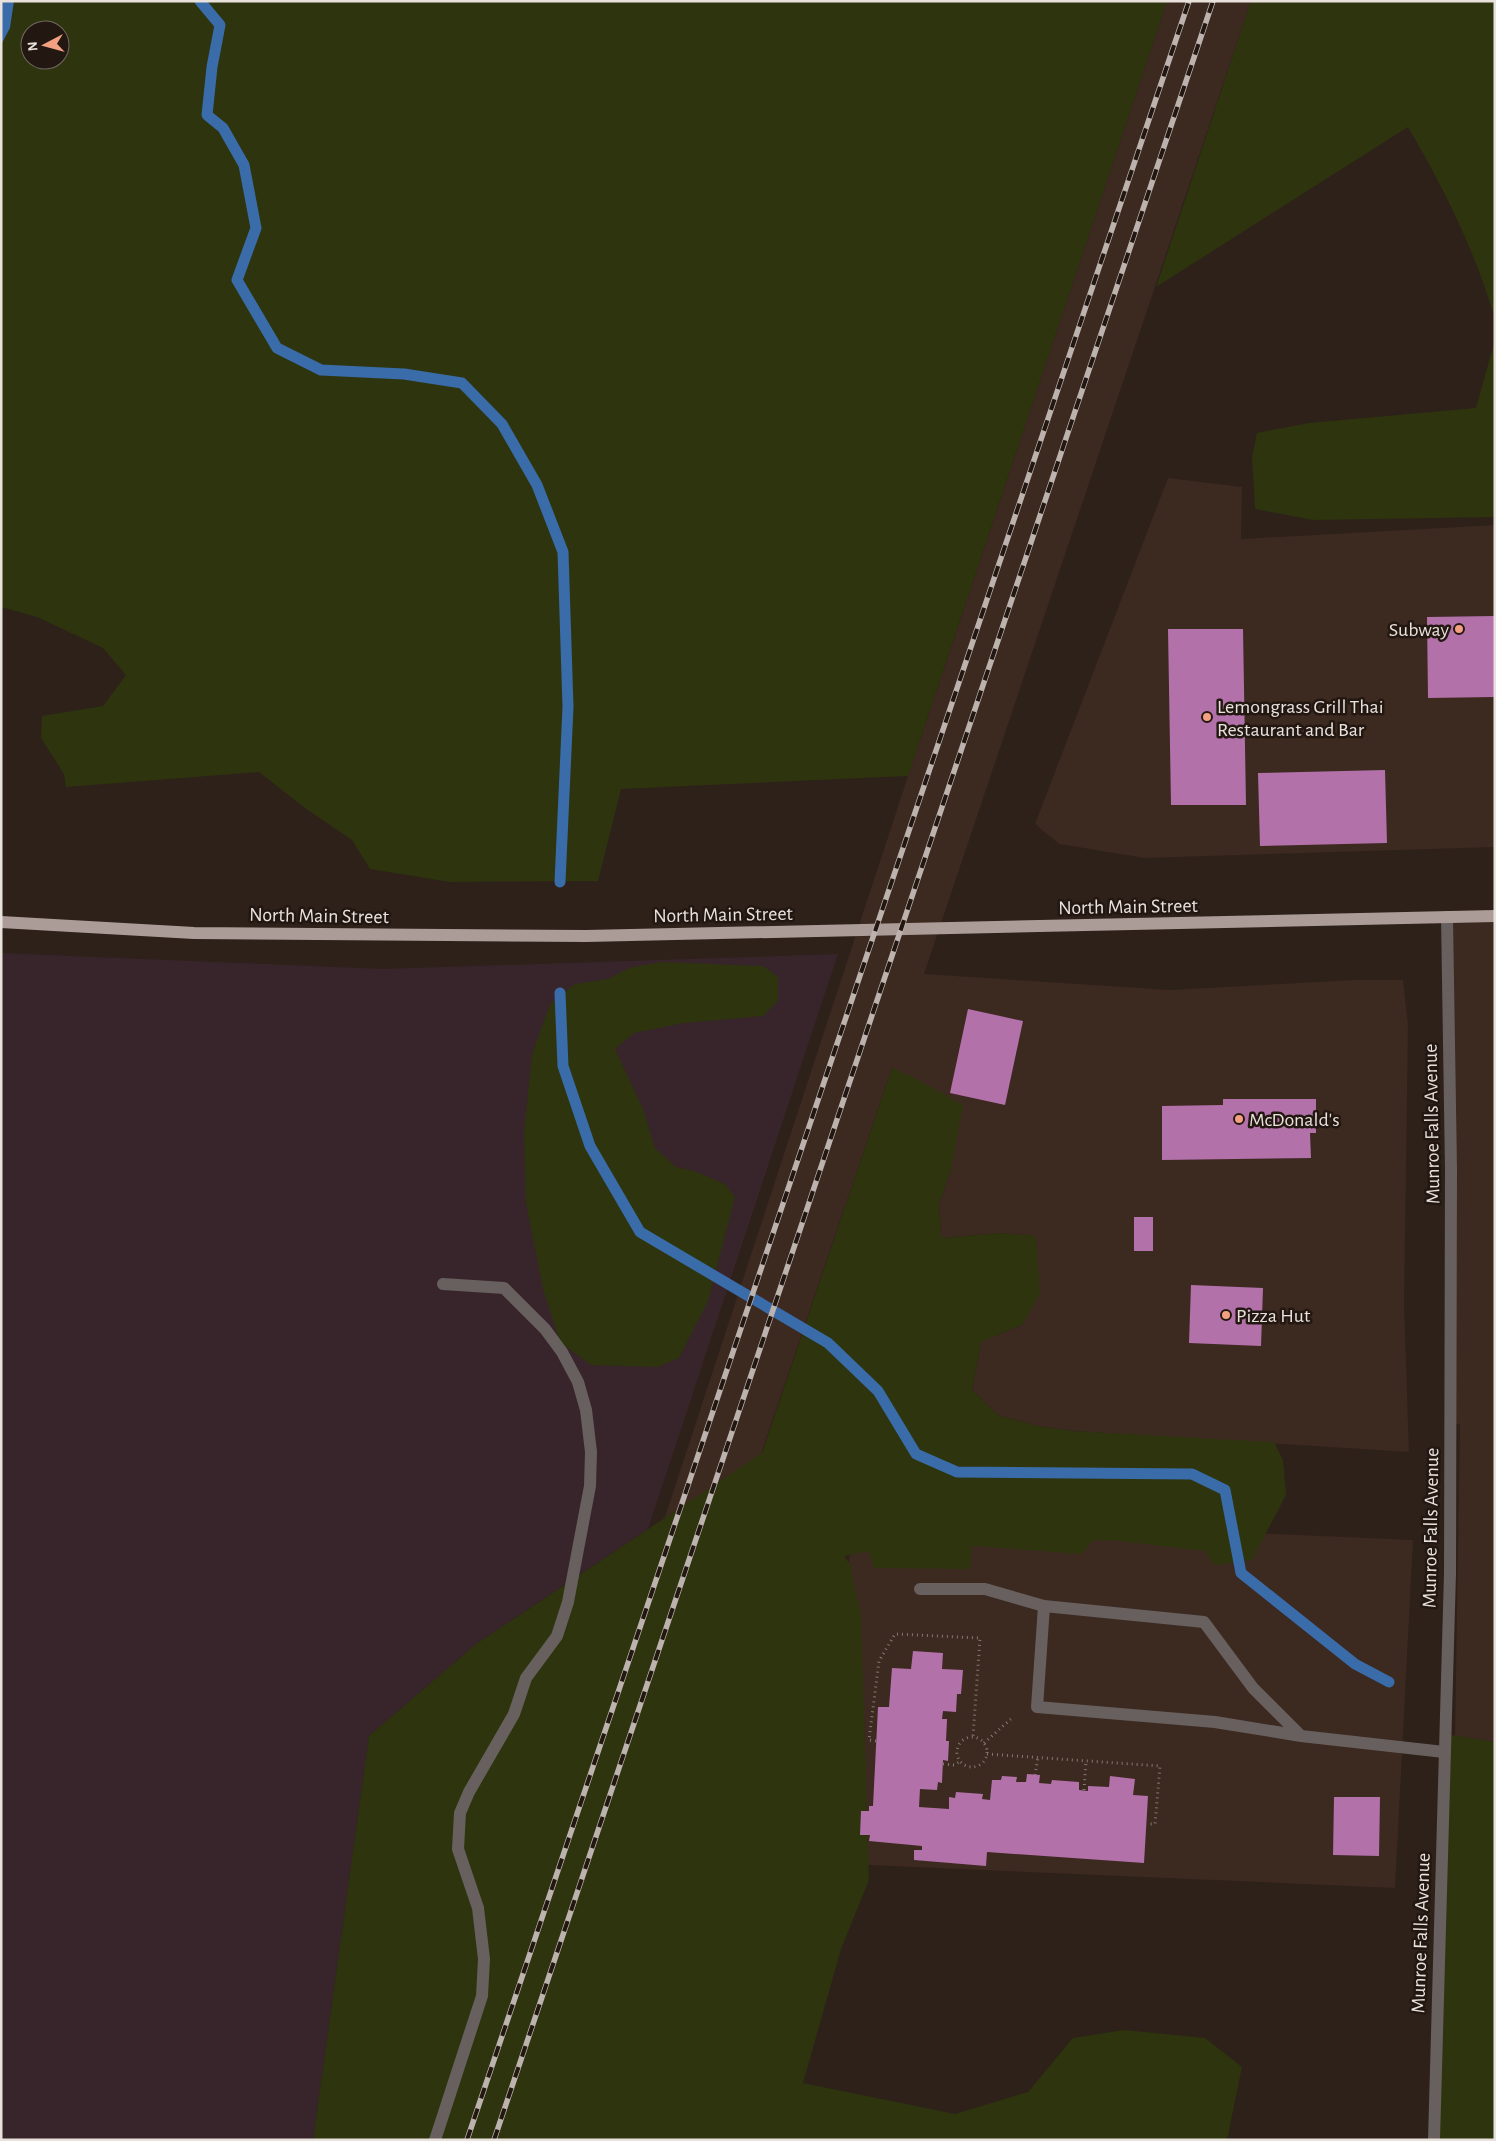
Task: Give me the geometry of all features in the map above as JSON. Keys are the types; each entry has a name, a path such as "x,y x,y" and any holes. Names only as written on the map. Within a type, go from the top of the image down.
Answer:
{"main road":[{"name":"North Main Street","path":"1,922 194,932 586,936 1495,916"}],"street":[{"name":"Munroe Falls Avenue","path":"1434,2140 1450,1573 1451,1284 1446,917"},
{"path":"435,2140 482,1996 484,1958 478,1908 458,1849 460,1813 469,1792 514,1714 526,1678 557,1636 568,1602 588,1496 591,1452 586,1410 578,1382 562,1352 545,1329 504,1288 443,1284"},
{"path":"920,1589 985,1589 1044,1606 1204,1622 1253,1688 1301,1736"},
{"path":"1044,1606 1037,1707 1215,1722 1301,1736 1444,1752"}],"path":[{"path":"876,1741 869,1740 879,1661 895,1634 980,1638 973,1737"},
{"path":"984,1743 1012,1718"},
{"path":"973,1737 984,1743 987,1754 984,1761 976,1766 966,1765 961,1761 958,1754 959,1744 966,1738 973,1737"},
{"path":"987,1754 1160,1766 1155,1824 1147,1824"},
{"path":"1035,1775 1038,1757"},
{"path":"943,1764 954,1765 961,1761"},
{"path":"1084,1790 1086,1761"}],"shaded area":[{"path":"1167,1 1251,1 924,974 1170,990 1354,980 1403,980 1408,1025 1404,1305 1409,1452 1073,1431 1037,1426 998,1415 972,1390 981,1342 1023,1324 1039,1293 1036,1236 1000,1233 941,1238 939,1204 951,1169 892,1068 588,1964 525,1944 908,776"},
{"path":"1168,478 1242,487 1241,539 1495,525 1495,847 1145,858 1059,844 1035,824"},
{"path":"1495,916 1495,1742 1455,1736 1460,1424 1450,1425 1447,917"},
{"path":"1,953 383,969 838,954 648,1529 476,1644 369,1736 313,2140 1,2140"},
{"path":"853,1516 1413,1540 1395,1888 823,1863"}],"green space":[{"path":"14,1 1167,1 908,776 621,789 598,881 450,882 370,869 352,840 305,808 259,772 66,787 64,774 41,738 42,716 103,706 126,675 103,648 37,617 1,607 1,45 10,28"},
{"path":"1251,1 1495,1 1495,319 1478,269 1458,220 1408,127 1156,287"},
{"path":"1495,340 1495,517 1313,520 1255,509 1252,457 1257,433 1309,423 1476,408"},
{"path":"661,962 763,966 778,977 778,1001 763,1016 684,1023 634,1033 615,1049 643,1109 655,1148 676,1167 694,1171 725,1184 735,1197 708,1301 679,1358 658,1367 591,1365 560,1342 543,1289 526,1203 524,1134 532,1054 550,1004 575,984 608,979 629,968"},
{"path":"892,1068 913,1077 963,1105 951,1169 939,1204 941,1238 1000,1233 1036,1236 1040,1293 1023,1324 981,1342 972,1390 998,1415 1037,1426 1073,1431 1274,1442 1283,1460 1286,1495 1252,1560 1214,1565 1205,1551 1111,1540 1092,1541 1082,1554 972,1546 970,1569 874,1568 869,1551 844,1556 850,1564 861,1617 869,1880 841,1949 803,2083 955,2114 1028,2092 1073,2038 1124,2030 1205,2038 1242,2067 1227,2140 313,2140 369,1736 476,1644 762,1453"},
{"path":"1445,1734 1495,1742 1495,2140 1434,2140"}],"water":[{"path":"1,1 14,1 10,28 1,45"}],"building":[{"path":"1495,616 1495,697 1428,698 1427,617"},
{"name":"Lemongrass Grill Thai Restaurant and Bar","path":"1168,629 1243,629 1246,805 1171,805"},
{"path":"1385,770 1387,843 1260,846 1258,773"},
{"path":"968,1009 1023,1021 1005,1105 950,1093"},
{"name":"McDonald's","path":"1223,1099 1316,1099 1316,1133 1310,1133 1311,1158 1162,1160 1162,1106 1223,1105"},
{"path":"1134,1217 1153,1217 1153,1251 1134,1251"},
{"name":"Pizza Hut","path":"1191,1285 1263,1288 1261,1346 1189,1343"},
{"path":"913,1651 943,1653 942,1669 963,1670 961,1694 957,1694 956,1712 943,1711 942,1719 947,1719 946,1741 949,1741 948,1761 943,1760 942,1783 938,1782 937,1790 920,1789 919,1807 949,1809 949,1797 955,1798 956,1792 983,1794 982,1799 990,1800 992,1780 1001,1780 1002,1776 1017,1777 1016,1782 1026,1782 1027,1774 1040,1775 1039,1783 1051,1784 1052,1780 1079,1782 1079,1790 1088,1791 1088,1786 1109,1787 1110,1776 1135,1779 1133,1795 1148,1796 1144,1863 987,1852 986,1866 914,1860 914,1850 922,1850 922,1846 869,1841 870,1835 860,1835 861,1811 869,1811 869,1806 873,1806 878,1707 889,1707 892,1668 911,1669"},
{"path":"1334,1797 1380,1797 1379,1856 1333,1855"}],"waterway":[{"path":"200,1 220,25 212,67 207,115 223,128 244,165 256,228 237,280 277,348 321,370 404,374 462,383 502,424 537,485 563,552 568,707 560,882"},
{"path":"560,993 563,1066 590,1146 640,1232 828,1343 878,1391 916,1454 957,1472 1192,1474 1225,1490 1241,1573 1355,1664 1389,1682"}],"railway":[{"path":"467,2140 1189,1"},
{"path":"494,2140 1213,1"}],"place":[{"name":"Subway","path":"1459,629"},
{"name":"Lemongrass Grill Thai Restaurant and Bar","path":"1207,717"},
{"name":"McDonald's","path":"1239,1119"},
{"name":"Pizza Hut","path":"1226,1315"}]}
